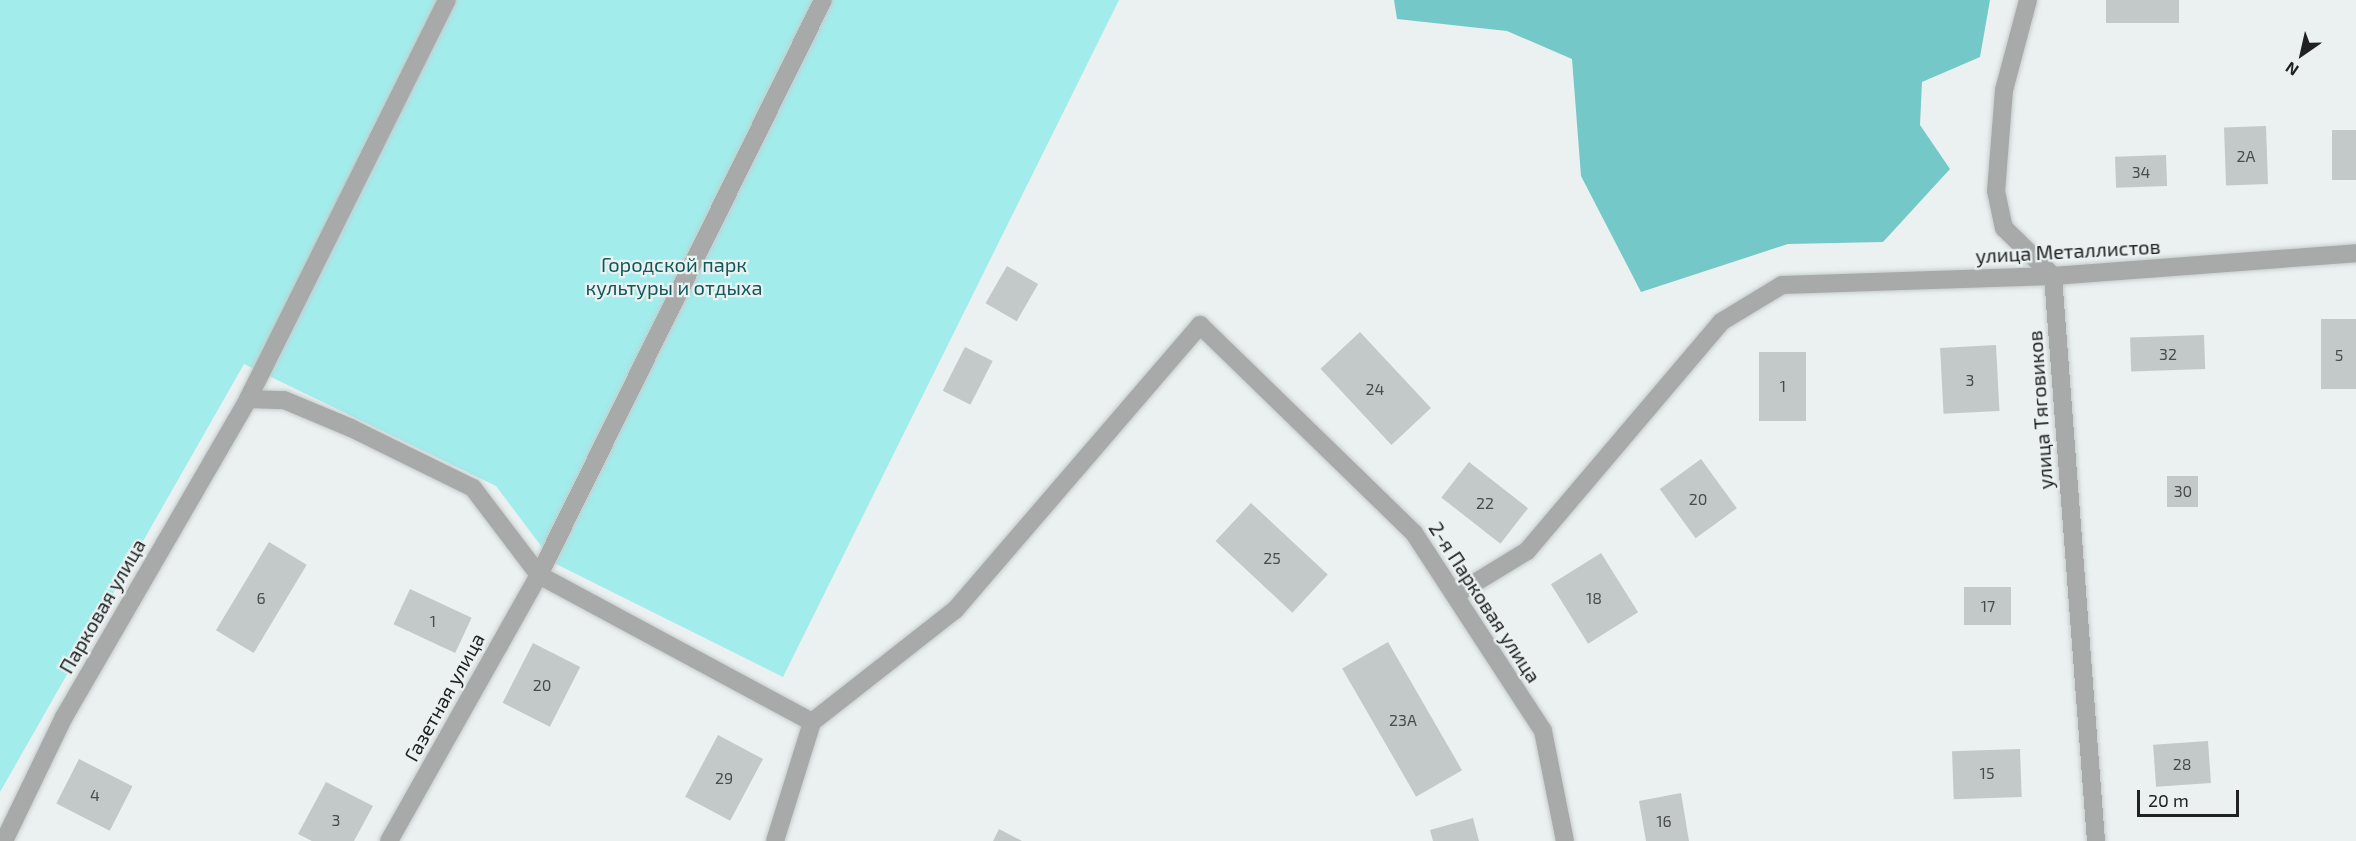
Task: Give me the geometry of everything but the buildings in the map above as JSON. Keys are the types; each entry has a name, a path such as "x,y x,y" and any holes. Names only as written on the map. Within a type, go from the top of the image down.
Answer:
{"street":[{"name":"Парковая улица","path":"4,841 64,717 248,399 447,0"},
{"name":"Газетная улица","path":"389,841 539,575 823,0"},
{"path":"2028,0 2004,90 1996,191 2004,228 2053,276"},
{"name":"улица Металлистов","path":"1455,596 1527,551 1721,322 1782,285 2053,276 2356,253"},
{"name":"улица Тяговиков","path":"2053,276 2096,841"},
{"name":"2-я Парковая улица","path":"812,722 955,610 1200,325 1414,533 1543,731 1565,841"},
{"path":"248,399 284,400 351,428 473,488 539,575 812,722 775,841"}],"green space":[{"name":"Городской парк культуры и отдыха","path":"0,0 1119,0 783,677 554,563 496,486 244,364 0,792"}],"shaded area":[{"path":"1394,0 1990,0 1980,57 1922,82 1920,125 1950,169 1883,242 1788,244 1641,292 1581,176 1572,59 1507,31 1397,19"}]}
